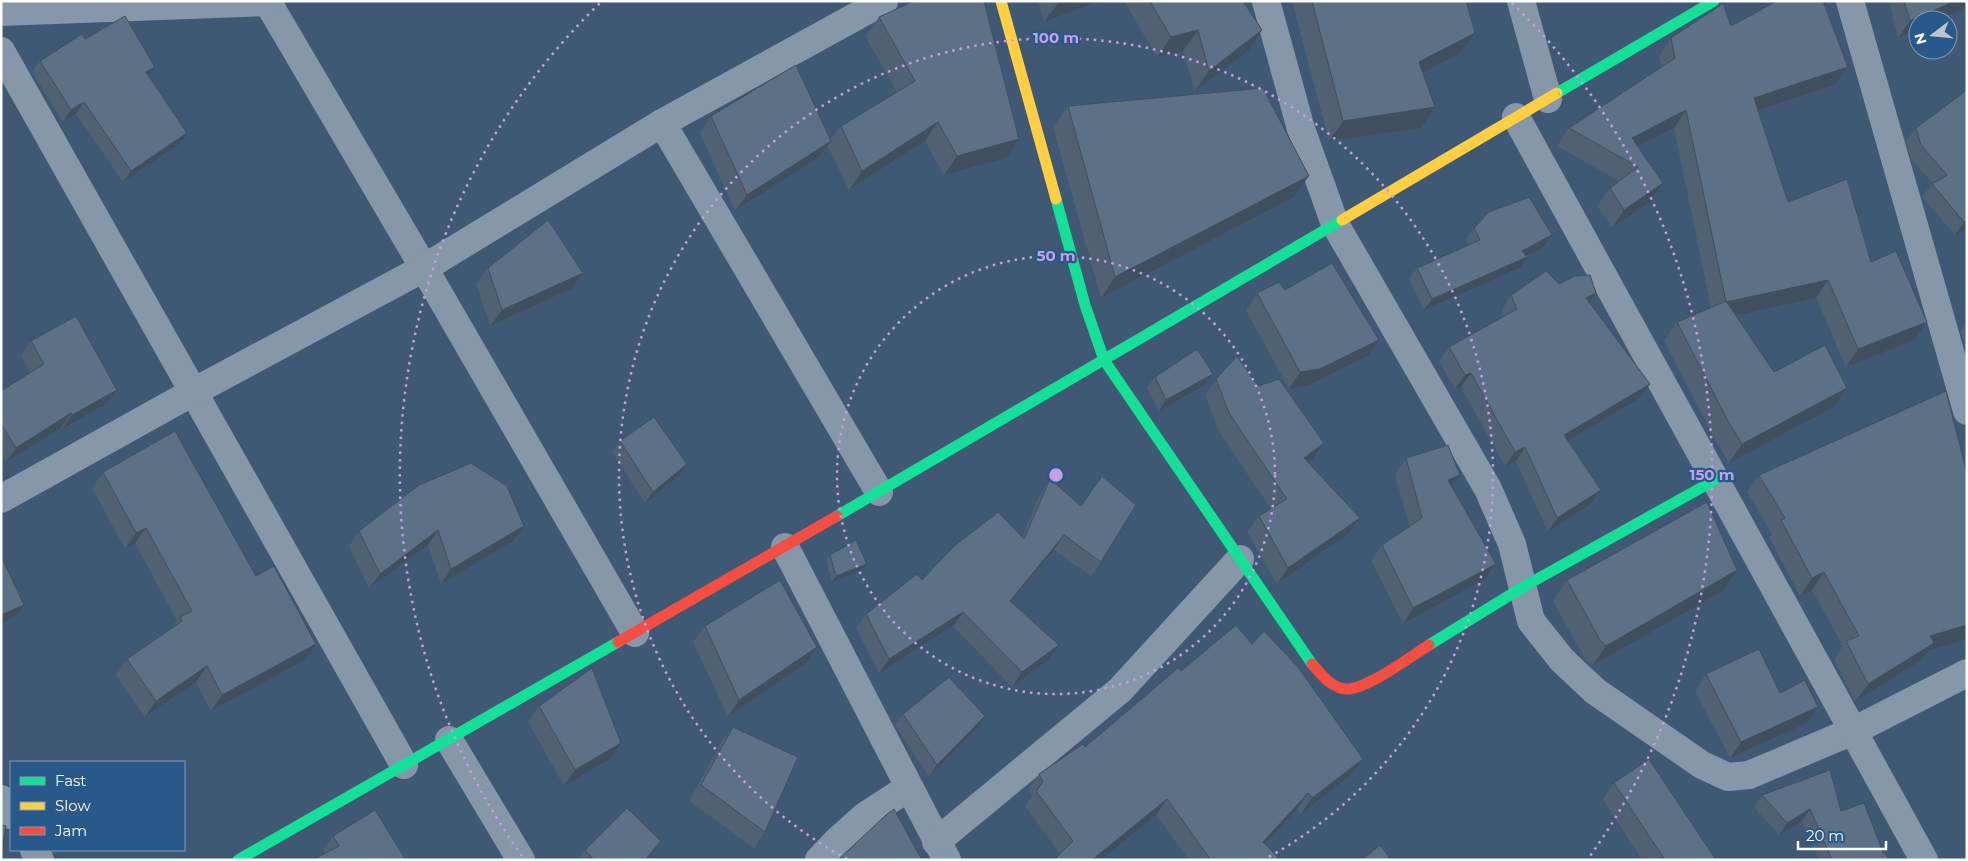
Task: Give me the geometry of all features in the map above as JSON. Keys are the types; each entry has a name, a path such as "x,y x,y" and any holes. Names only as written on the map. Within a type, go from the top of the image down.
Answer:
{"street":[{"path":"1,499 195,391 424,268 662,123 884,1"},
{"path":"1002,1 1085,305 1104,360 1307,659 1327,681 1345,689 1363,686 1523,587 1715,480"},
{"path":"1266,1 1301,129 1335,224 1488,489 1512,544 1532,621 1562,660 1595,691 1702,765 1728,777 1749,776 1853,731 1967,673"},
{"path":"1521,1 1548,99"},
{"path":"238,860 785,548 1714,1"},
{"path":"1850,1 1967,411"},
{"path":"1,12 268,2 635,633"},
{"path":"1,51 195,391 404,765"},
{"path":"1516,118 1924,860"},
{"path":"662,123 879,492"},
{"path":"785,548 941,851 1120,690 1240,559"},
{"path":"449,740 521,860"},
{"path":"819,860 865,816 908,788"},
{"path":"1,799 10,813"}],"building":[{"path":"914,1 984,1 1019,139 957,156 938,122 862,171 841,126 915,81 879,17"},
{"path":"1150,1 1243,1 1262,30 1209,71 1198,30 1171,37"},
{"path":"1312,1 1466,1 1475,33 1419,62 1435,107 1343,121"},
{"path":"1777,1 1823,1 1848,67 1754,98 1788,202 1847,179 1871,262 1896,251 1927,322 1858,349 1828,280 1726,302 1686,110 1632,138 1663,183 1624,210 1610,188 1638,167 1569,128 1675,58 1671,38 1723,3 1731,26"},
{"path":"1904,1 1955,1 1935,10 1908,10 1908,14"},
{"path":"125,16 155,67 146,72 187,133 131,171 84,102 71,110 40,61 82,34 85,39"},
{"path":"796,65 831,141 747,195 711,116"},
{"path":"1263,88 1309,176 1115,277 1068,106"},
{"path":"1967,90 1967,221 1964,222 1932,184 1947,175 1921,145 1916,128"},
{"path":"1529,197 1552,235 1522,251 1527,257 1432,299 1417,268 1480,240 1474,228 1489,212"},
{"path":"548,220 583,273 502,310 488,268"},
{"path":"1332,263 1379,340 1320,369 1300,372 1257,293 1279,282 1285,290"},
{"path":"1546,271 1559,284 1575,276 1590,275 1596,293 1586,298 1650,384 1564,435 1601,490 1557,518 1525,447 1515,452 1471,373 1465,375 1449,347 1517,309 1511,295"},
{"path":"1726,301 1774,372 1825,345 1847,388 1742,444 1677,322"},
{"path":"76,316 117,390 72,415 71,413 16,448 1,424 1,391 44,364 31,341"},
{"path":"1197,349 1213,374 1166,400 1155,377"},
{"path":"1237,356 1258,386 1279,379 1324,443 1304,458 1360,518 1288,568 1259,516 1287,499 1229,413 1216,379"},
{"path":"1946,391 1967,473 1967,625 1930,636 1934,643 1868,684 1846,641 1859,636 1824,572 1812,578 1781,520 1785,518 1759,475"},
{"path":"654,417 687,464 653,492 620,441"},
{"path":"175,431 256,576 274,566 316,644 222,695 207,666 156,701 127,659 182,621 180,617 192,611 146,528 136,533 103,472"},
{"path":"1448,445 1460,475 1448,480 1496,564 1413,608 1382,545 1422,518 1406,458"},
{"path":"471,463 507,486 524,526 451,569 438,530 380,574 359,531 419,485"},
{"path":"1102,476 1136,505 1101,562 1064,535 1010,601 1059,645 1022,672 963,612 889,659 866,614 917,574 922,580 953,547 998,512 1024,539 1050,479 1081,506"},
{"path":"1707,502 1737,570 1606,646 1600,640 1567,580"},
{"path":"856,540 867,564 836,576 830,555"},
{"path":"1,556 24,605 1,615"},
{"path":"780,580 817,647 739,700 705,626"},
{"path":"1236,625 1252,644 1264,631 1298,667 1363,759 1312,798 1308,793 1263,842 1278,857 1275,860 1211,860 1167,799 1092,860 1054,860 1073,841 1036,791 1043,782 1039,774 1083,744 1085,747 1178,668 1181,671"},
{"path":"1759,649 1780,693 1805,680 1818,707 1741,742 1706,674"},
{"path":"592,668 621,743 575,770 539,706"},
{"path":"949,677 985,716 937,765 903,714"},
{"path":"733,727 798,757 765,832 701,785"},
{"path":"1649,759 1716,860 1665,860 1614,783"},
{"path":"1830,770 1841,811 1864,803 1883,852 1890,860 1832,860 1810,809 1787,823 1762,795"},
{"path":"627,808 661,841 645,860 594,860 585,850"},
{"path":"894,809 922,860 838,860 886,815"},
{"path":"375,810 406,860 313,860 339,846 333,836"},
{"path":"1,825 6,826 1,855"},
{"path":"1380,845 1391,860 1362,860"}],"traffic: fast":[{"path":"1557,93 1714,1"},
{"path":"1056,199 1085,305 1104,360 1312,664"},
{"path":"837,516 1342,220"},
{"path":"1429,645 1523,587 1715,480"},
{"path":"238,860 618,642"}],"traffic: slow":[{"path":"1001,1 1056,199"},
{"path":"1342,220 1557,93"}],"traffic: jam":[{"path":"618,642 837,516"},
{"path":"1312,664 1327,680 1336,686 1346,689 1355,688 1376,679 1429,645"}]}
